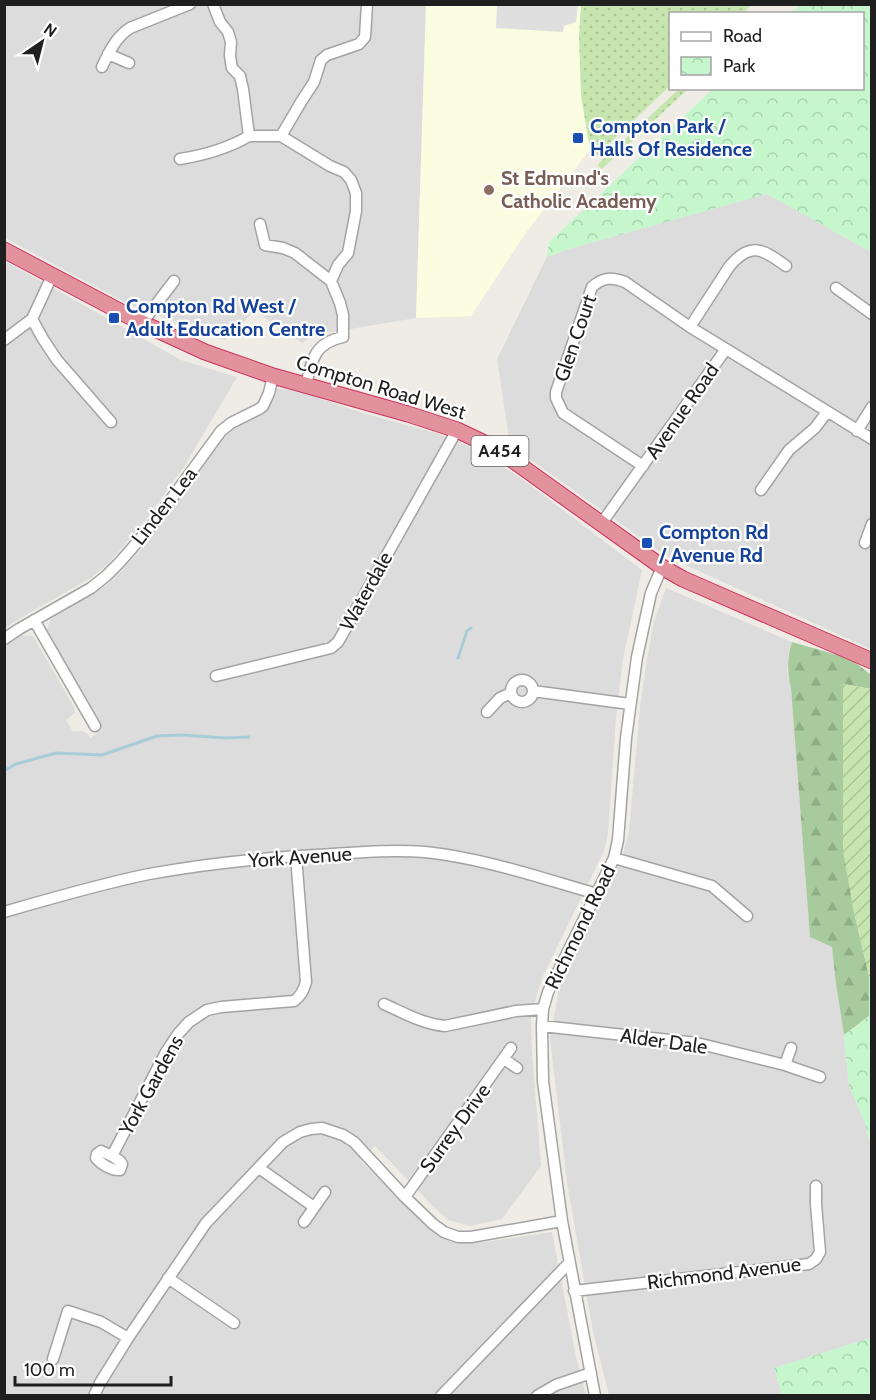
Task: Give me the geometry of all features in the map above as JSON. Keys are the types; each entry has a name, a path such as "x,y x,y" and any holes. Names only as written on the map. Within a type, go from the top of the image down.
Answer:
{"highway":[{"name":"Compton Road West","path":"4,250 142,323 205,352 273,376 457,430 497,449 662,567"},
{"name":"A454","path":"662,567 683,579 872,661"}],"street":[{"path":"102,67 122,33 190,4"},
{"path":"213,4 231,42 231,63 232,68 240,76 249,136"},
{"path":"281,136 314,82 321,60 327,55 359,44 365,37 367,4"},
{"path":"108,54 129,63"},
{"path":"180,159 231,147 249,136 270,135 281,136 344,172 351,180 356,193 356,211 348,253 338,265 331,281"},
{"path":"260,224 265,245 295,253 331,281 340,303 343,315 343,337 330,340 317,351 312,360 306,385"},
{"path":"690,327 729,267 743,254 751,250 769,253 786,266"},
{"path":"4,340 32,319 52,276"},
{"name":"Glen Court","path":"643,466 563,413 556,398 556,392 592,287 610,278 625,282 726,349"},
{"path":"142,323 174,281"},
{"path":"836,288 872,314"},
{"path":"32,319 57,360 111,422"},
{"name":"Avenue Road","path":"601,524 726,349 872,439"},
{"name":"Linden Lea","path":"4,639 91,588 120,562 153,524 221,431 263,406 273,376"},
{"path":"857,431 872,406"},
{"path":"760,490 789,450 815,428 827,412"},
{"name":"Waterdale","path":"216,676 331,648 338,642 457,430"},
{"path":"865,543 872,524"},
{"name":"Richmond Road","path":"595,1395 562,1221 543,1081 543,1009 548,992 614,858 618,840 630,704 640,640 651,593 662,567"},
{"path":"34,620 95,726"},
{"path":"520,680 530,683 533,691 529,699 522,702 515,699 511,693 514,683 520,680"},
{"path":"533,691 630,704"},
{"path":"487,712 500,698 511,693"},
{"name":"York Avenue","path":"4,912 148,874 242,861 360,852 425,852 473,860 597,894"},
{"name":"York Gardens","path":"112,1156 166,1052 189,1022 207,1010 294,1001 303,992 306,982 296,856"},
{"path":"614,858 712,886 747,916"},
{"path":"384,1004 422,1021 445,1026 516,1011 543,1009"},
{"name":"Alder Dale","path":"542,1026 697,1043 785,1065 820,1077"},
{"name":"Surrey Drive","path":"405,1197 511,1048"},
{"path":"785,1065 791,1048"},
{"path":"504,1059 517,1068"},
{"path":"94,1395 99,1383 128,1338 206,1223 283,1142 292,1136 311,1129 322,1128 343,1135 354,1142 433,1224 444,1232 458,1237 471,1237 562,1221"},
{"path":"259,1168 314,1208"},
{"name":"Richmond Avenue","path":"574,1291 809,1264 820,1252 811,1204 816,1186"},
{"path":"304,1222 325,1192"},
{"path":"441,1395 569,1263"},
{"path":"168,1278 234,1323"},
{"path":"53,1359 68,1311 101,1322 128,1338"},
{"path":"537,1395 556,1385 591,1373"}],"shaded area":[{"path":"4,5 426,5 416,318 314,335 302,343 255,311 224,340 128,304 5,238"},
{"name":"St Edmund's Catholic Academy","path":"426,5 597,5 592,147 525,234 471,316 416,318"},
{"path":"497,5 578,5 576,22 564,26 563,32 496,28"},
{"path":"767,194 871,252 871,649 659,551 510,445 497,359 547,257"},
{"path":"5,261 181,360 237,377 184,467 147,518 110,562 91,578 5,628"},
{"path":"277,388 300,392 363,413 439,434 484,453 642,570 623,659 616,717 608,833 604,851 542,978 531,1015 541,1166 502,1219 470,1226 448,1220 375,1146 360,1160 429,1228 447,1238 463,1243 485,1242 552,1232 576,1357 586,1395 5,1395 4,647 21,635 33,636 74,707 75,713 66,720 73,732 82,731 90,738 102,730 46,631 51,619 105,586 120,572 149,541 224,434 270,402"},
{"path":"666,588 792,642 787,671 791,687 810,937 832,947 849,1086 865,1123 871,1146 871,1338 774,1368 782,1395 609,1395 593,1332 567,1182 550,1039 559,988 623,853 629,832 640,707 647,659 654,622"}],"green space":[{"path":"581,4 751,5 744,12 669,12 669,87 594,158 591,156 581,95 579,37"},
{"path":"802,4 871,5 871,252 767,194 547,257 549,242 712,90 864,90 864,12 793,12"},
{"path":"678,90 687,90 602,169 598,164"},
{"path":"792,642 851,659 871,675 871,689 844,684 853,908 869,976 869,1016 844,1035 832,947 810,937 788,671"},
{"path":"843,684 871,689 872,976 869,976 853,908 843,851"},
{"path":"869,976 871,976 871,1146 865,1123 849,1086 844,1035 869,1016"},
{"path":"871,1338 871,1395 782,1395 774,1368"}],"waterway":[{"path":"458,658 467,631 471,628"},
{"path":"4,771 16,764 56,753 102,755 157,736 249,737"}],"place":[{"name":"Compton Park / Halls Of Residence","path":"578,138"},
{"name":"St Edmund's Catholic Academy","path":"489,190"},
{"name":"Compton Rd West / Adult Education Centre","path":"114,318"},
{"name":"Compton Rd / Avenue Rd","path":"647,543"}]}
